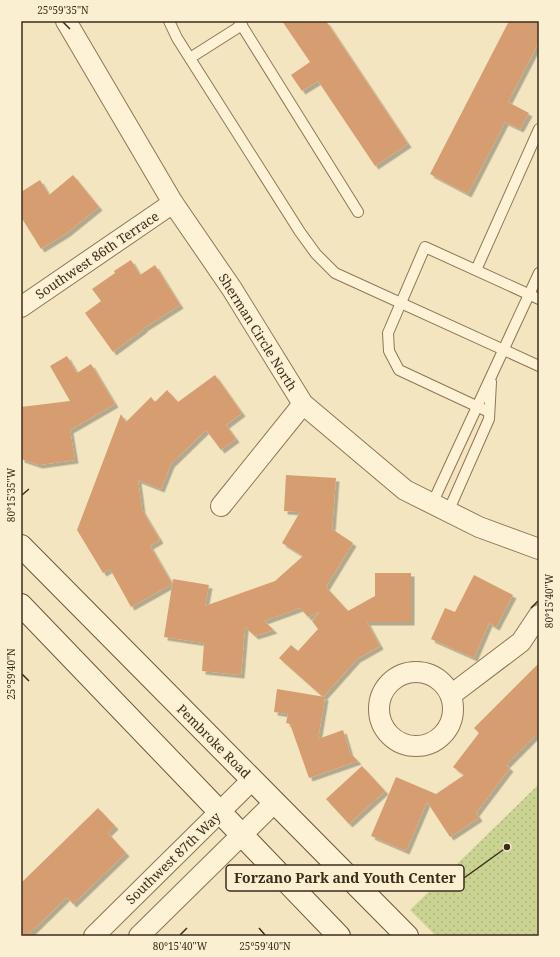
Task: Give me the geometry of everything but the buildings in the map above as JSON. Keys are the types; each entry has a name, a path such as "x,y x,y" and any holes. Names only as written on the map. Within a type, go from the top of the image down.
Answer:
{"main road":[{"name":"Pembroke Road","path":"21,546 407,936"},
{"path":"21,606 339,936"}],"street":[{"name":"Sherman Circle North","path":"69,22 173,203 232,289 303,404 405,490 479,527 539,549"},
{"name":"Southwest 86th Terrace","path":"21,306 173,203"},
{"path":"221,506 303,404"},
{"path":"451,695 521,642 539,615"},
{"name":"Southwest 87th Way","path":"94,936 252,780"},
{"path":"139,936 274,803"}],"lane":[{"path":"169,21 190,58 300,232 316,254 335,273 539,366"},
{"path":"190,58 240,23 358,212"},
{"path":"476,270 539,129"},
{"path":"489,412 400,370 389,351 388,333 401,303 426,247 539,299"},
{"path":"440,508 477,406 539,273"},
{"path":"440,508 489,419 491,376"}],"green space":[{"path":"539,784 539,936 436,936 410,910"}],"place":[{"name":"Forzano Park and Youth Center","path":"507,847"}]}
